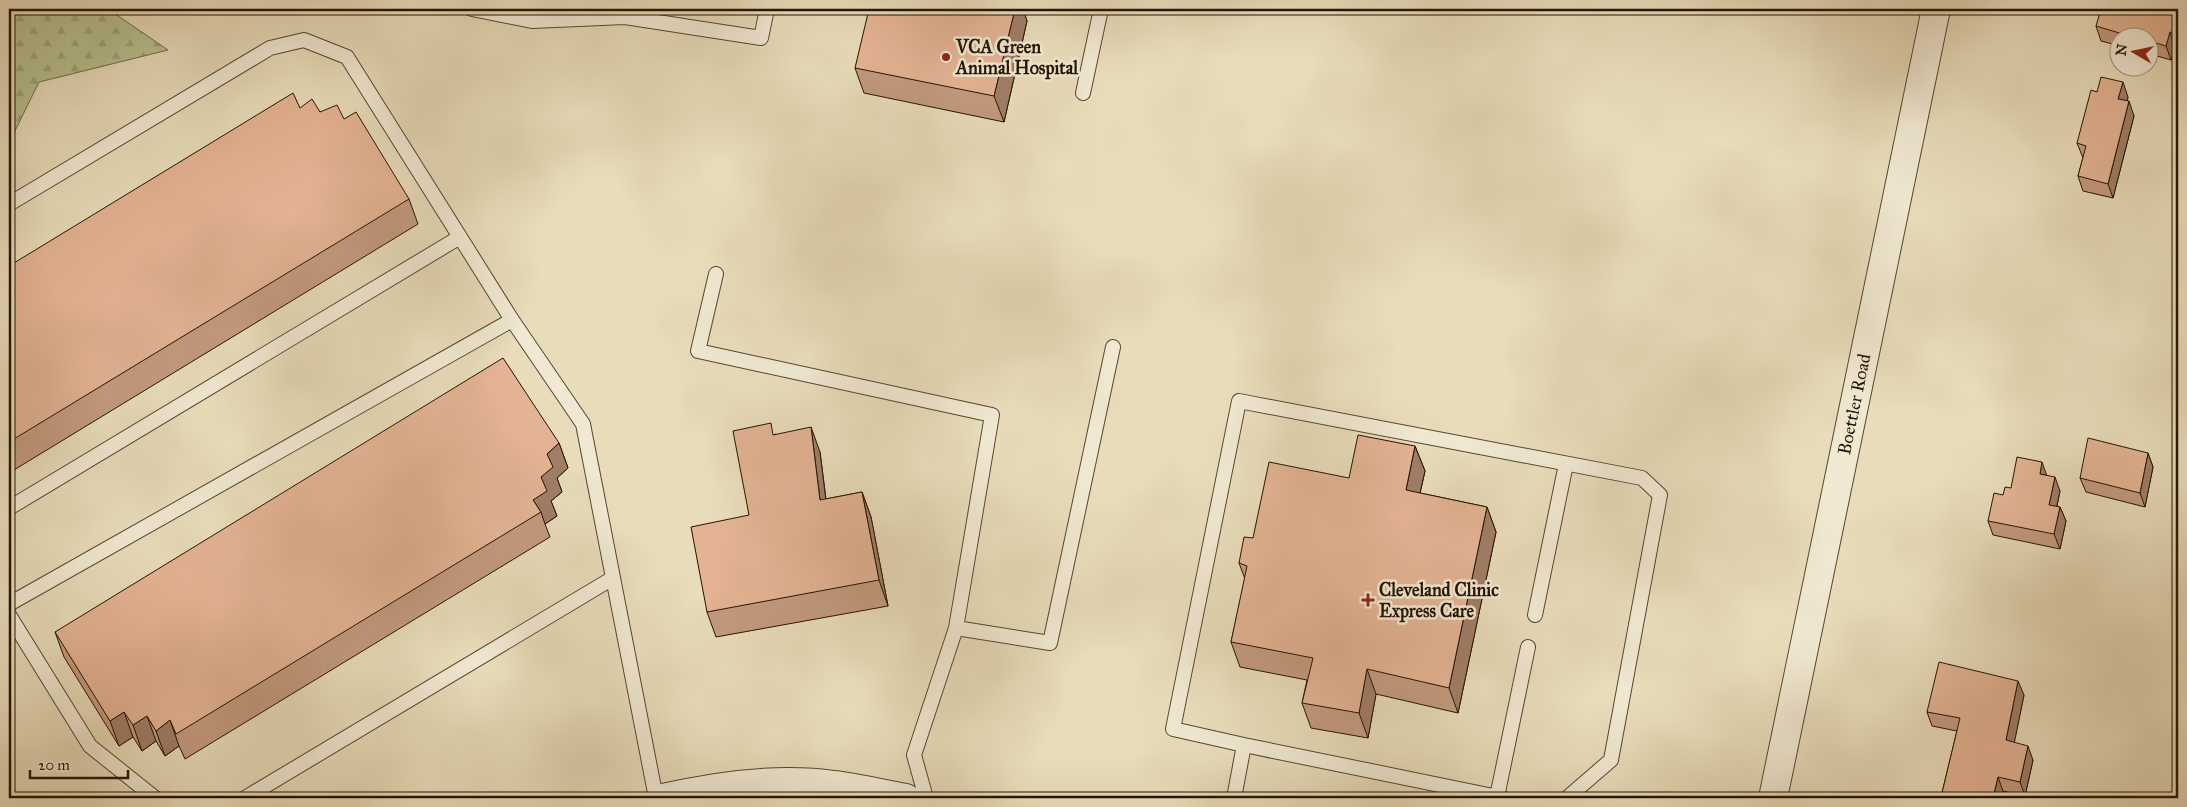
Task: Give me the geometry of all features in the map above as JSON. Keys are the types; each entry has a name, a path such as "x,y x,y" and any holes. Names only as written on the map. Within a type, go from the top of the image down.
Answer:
{"street":[{"name":"Boettler Road","path":"1773,798 1936,9"},
{"path":"662,798 698,790 775,783 833,784 906,798"}],"lane":[{"path":"472,9 532,22 625,17 761,38 767,9"},
{"path":"1083,93 1101,9"},
{"path":"9,204 270,48 304,40 347,57 512,320 583,424 656,798"},
{"path":"9,508 460,237"},
{"path":"716,274 698,351 992,415 956,628 914,756 926,798"},
{"path":"9,604 512,320"},
{"path":"956,628 1050,643 1113,347"},
{"path":"1528,647 1500,798 1173,729 1239,401 1642,478 1660,495 1611,760 1568,798"},
{"path":"1535,615 1566,464"},
{"path":"245,798 613,578"},
{"path":"9,615 90,746 155,798"},
{"path":"1234,798 1244,745"}],"green space":[{"path":"9,9 108,9 168,50 39,82 9,143"}],"building":[{"name":"VCA Green Animal Hospital","path":"869,9 1015,9 994,96 855,68"},
{"path":"2101,9 2178,9 2178,34 2170,32 2166,46 2160,44 2160,28 2110,28 2110,30 2096,26"},
{"path":"2101,77 2123,82 2118,99 2129,101 2108,184 2078,176 2086,146 2077,143 2091,90 2097,92"},
{"path":"293,93 300,108 312,99 320,112 337,105 344,119 356,112 409,199 9,442 9,266"},
{"path":"503,358 559,443 547,454 553,467 541,477 547,491 533,500 541,512 176,734 170,720 156,731 147,716 133,725 124,712 110,721 55,632"},
{"path":"771,423 773,435 811,427 820,500 862,492 879,580 707,612 691,527 749,515 733,431"},
{"name":"Cleveland Clinic Express Care","path":"1358,435 1415,446 1406,490 1487,507 1449,688 1367,669 1359,713 1302,703 1313,658 1231,642 1247,566 1239,563 1244,537 1253,538 1269,462 1349,478"},
{"path":"2088,438 2148,453 2140,493 2080,478"},
{"path":"2017,457 2042,462 2040,474 2055,477 2049,505 2060,507 2054,534 1988,521 1994,493 2003,495 2005,487 2011,488"},
{"path":"1939,662 2018,681 2006,740 2028,746 2020,782 1998,777 1993,798 1941,797 1960,718 1927,712"}],"place":[{"name":"VCA Green Animal Hospital","path":"946,57"},
{"name":"Cleveland Clinic Express Care","path":"1368,600"}]}
